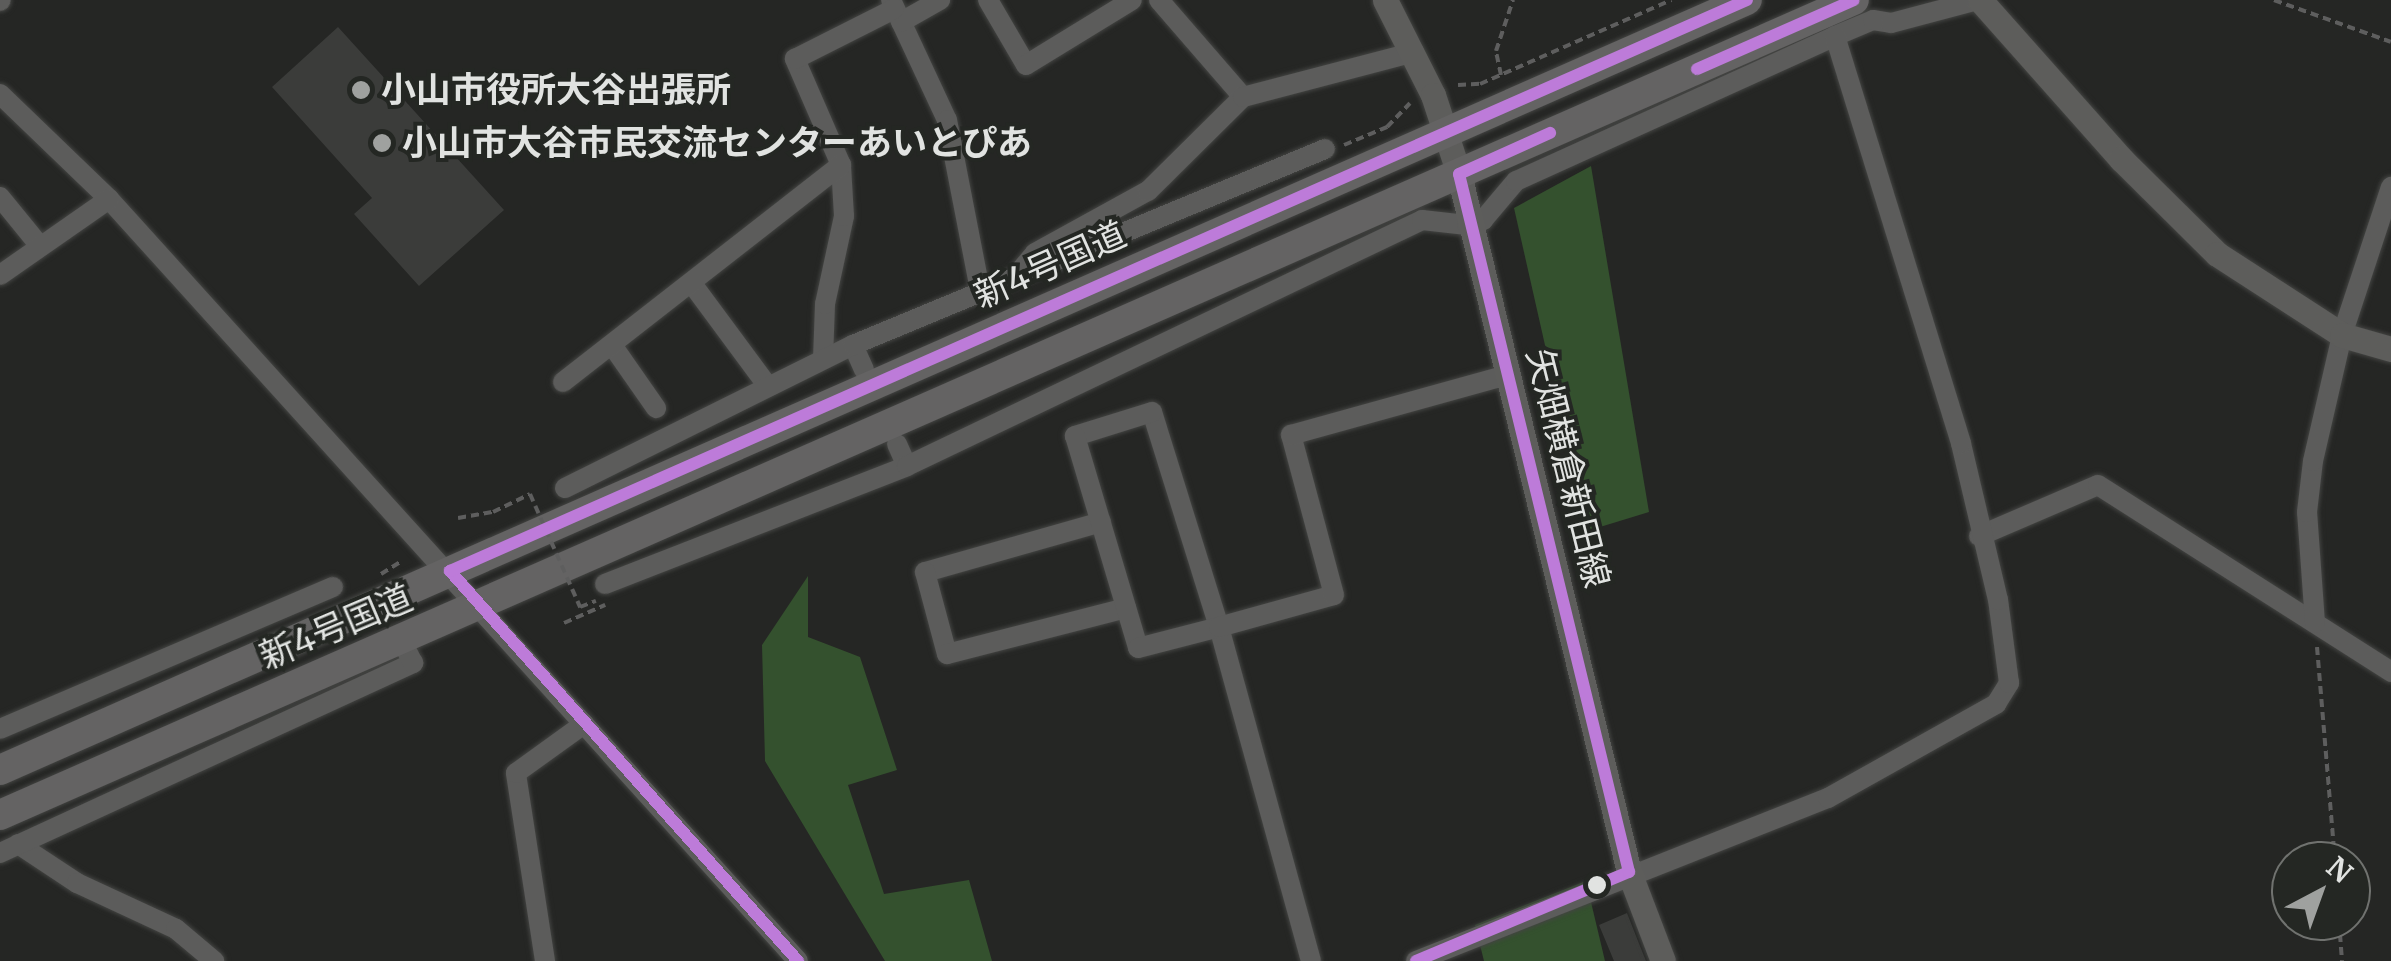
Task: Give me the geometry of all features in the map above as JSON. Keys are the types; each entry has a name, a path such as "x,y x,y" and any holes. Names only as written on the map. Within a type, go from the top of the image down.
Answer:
{"highway":[{"name":"新4号国道","path":"0,770 1747,0"},
{"name":"新4号国道","path":"0,816 1854,0"}],"main road":[{"name":"矢畑横倉新田線","path":"1385,0 1414,52 1459,174 1468,225 1630,872 1663,961"},
{"path":"1979,0 2166,207 2272,294 2342,335 2391,349"}],"street":[{"path":"823,360 825,304 844,216 841,165 796,59 895,10 940,0"},
{"path":"988,0 1026,65 1132,0"},
{"path":"1159,0 1243,97"},
{"path":"610,593 906,466 1422,220 1468,225 1483,220 1516,181 1835,36 1873,20 1891,23 1979,0"},
{"path":"895,10 947,120 980,290"},
{"path":"1416,961 1630,872 1828,798 1996,704 2009,682 1998,600 1979,536 1961,443 1835,36"},
{"path":"1015,276 1035,253 1148,191 1243,97 1414,52"},
{"path":"0,94 109,198 450,571 798,961"},
{"path":"565,488 767,385 853,346 1325,149"},
{"path":"562,382 693,284 841,165"},
{"path":"2314,623 2307,512 2342,335 2391,187"},
{"path":"0,196 40,246"},
{"path":"0,275 109,198"},
{"path":"693,284 767,385"},
{"path":"612,345 656,408"},
{"path":"853,346 864,370"},
{"path":"1311,961 1219,626 1152,412 1075,436 1138,648 1219,626 1334,595 1291,435 1508,375"},
{"path":"897,444 906,466"},
{"path":"1979,536 2098,484 2391,672"},
{"path":"1101,522 925,572 947,654 1126,608"},
{"path":"0,729 333,587"},
{"path":"9,849 414,664 402,639"},
{"path":"545,961 516,773 584,724"},
{"path":"9,849 176,928 214,961"}],"path":[{"path":"1501,74 1496,52 1513,0"},
{"path":"1458,85 1501,74 1671,0"},
{"path":"2274,0 2391,42"},
{"path":"1325,149 1387,127 1410,104"},
{"path":"458,518 493,512 530,494 580,607 610,593"},
{"path":"333,587 379,576 402,560"},
{"path":"564,623 610,593"},
{"path":"2314,623 2333,841"}],"green space":[{"path":"1591,166 1649,512 1587,531 1514,208"},
{"path":"808,576 808,637 860,657 897,770 848,785 884,894 969,880 992,961 885,961 765,761 762,645"},
{"path":"1586,881 1605,961 1484,961 1475,925"}],"building":[{"name":"小山市大谷市民交流センターあいとぴあ","path":"338,27 504,210 419,286 354,214 372,198 272,87"},
{"path":"1627,913 1646,961 1614,961 1599,925"}],"transit line":[{"path":"798,961 450,571 1747,0"},
{"path":"1697,69 1854,0"},
{"path":"1416,961 1629,872 1459,174 1550,133"}],"place":[{"name":"小山市役所大谷出張所","path":"361,90"},
{"name":"小山市大谷市民交流センターあいとぴあ","path":"382,143"}]}
